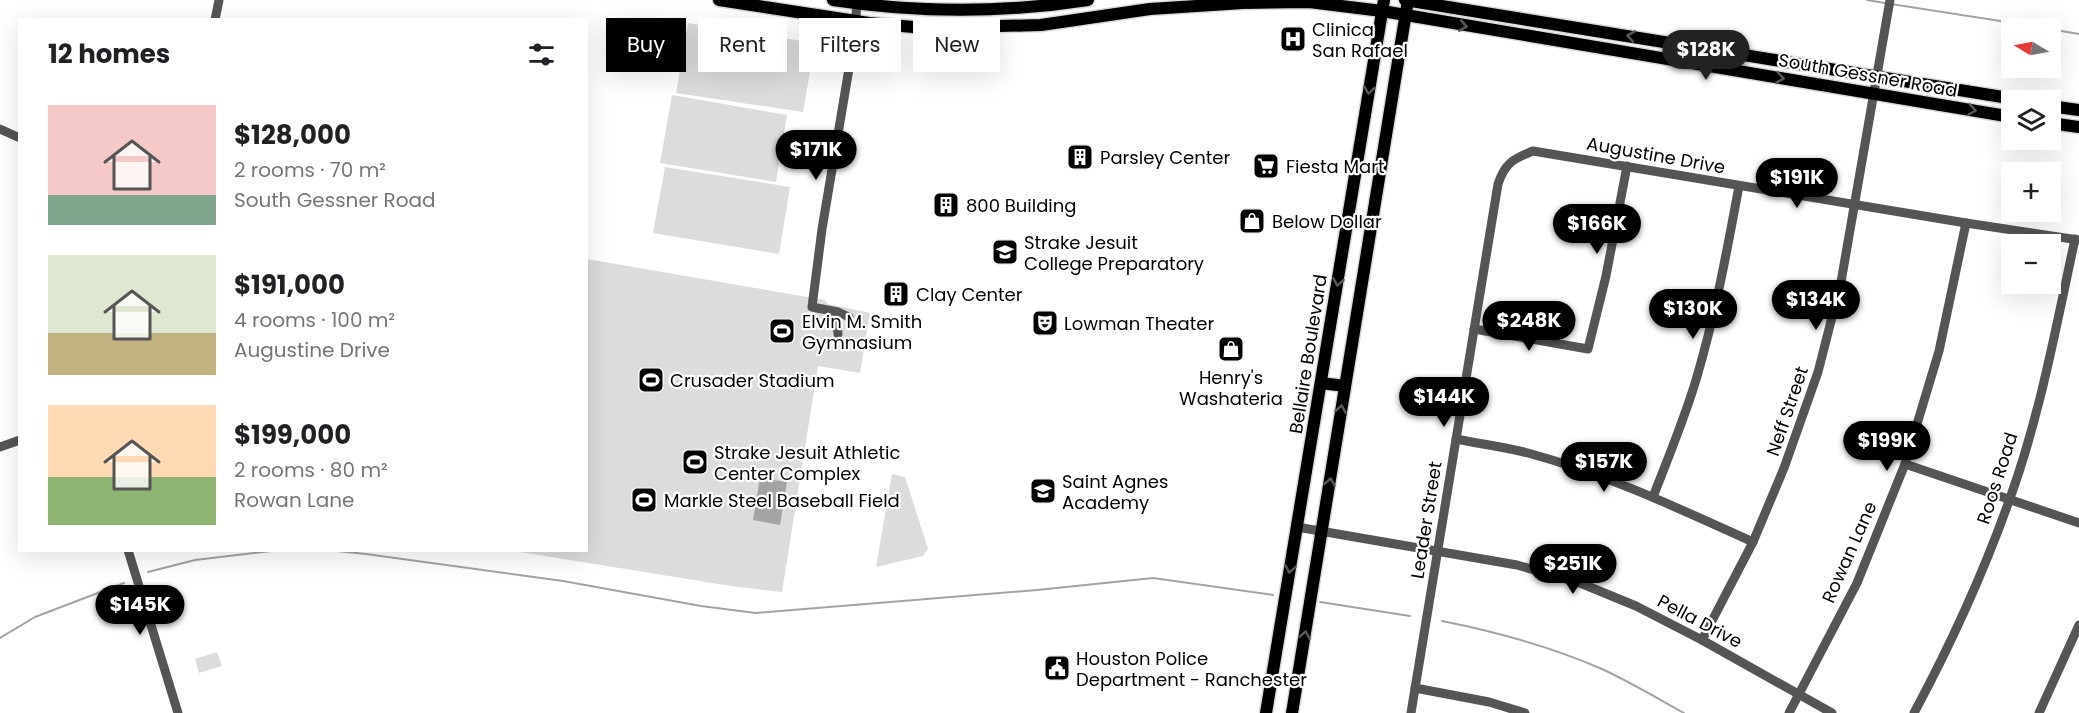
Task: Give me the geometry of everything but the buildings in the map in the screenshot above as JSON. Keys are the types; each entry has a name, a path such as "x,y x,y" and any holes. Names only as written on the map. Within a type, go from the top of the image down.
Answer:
{"main road":[{"path":"833,0 930,10 1053,6 1088,0"},
{"path":"1292,713 1407,0"},
{"name":"South Gessner Road","path":"1407,0 2001,97"},
{"name":"South Gessner Road","path":"727,1 842,18"},
{"name":"South Gessner Road","path":"901,25 924,28 1041,25 1150,9 1240,2 1310,2 1383,6 1406,16 2001,115"},
{"name":"Bellaire Boulevard","path":"1266,713 1383,6"},
{"path":"1568,44 1570,26"},
{"path":"1714,67 1716,51"},
{"path":"2061,108 2079,110"},
{"path":"2061,125 2079,127"},
{"path":"1346,229 1369,233"},
{"path":"1321,383 1345,386"}],"street":[{"path":"215,18 219,0"},
{"name":"Neff Street","path":"1702,640 1753,542 1784,468 1818,372 1841,282 1890,0"},
{"path":"855,18 856,2"},
{"path":"849,72 812,308 838,312 849,318"},
{"path":"0,129 18,137"},
{"name":"Augustine Drive","path":"1513,159 1533,151 1966,224 2077,240"},
{"name":"Leader Street","path":"1411,713 1498,184 1505,168 1513,159"},
{"path":"1474,329 1588,349 1606,276 1627,166"},
{"path":"1653,497 1699,369 1723,278 1739,186"},
{"name":"Rowan Lane","path":"1788,713 1857,583 1905,464 1939,351 1966,224"},
{"name":"Roos Road","path":"1914,713 1960,621 2010,499 2044,383 2077,240"},
{"path":"829,311 837,324 838,334"},
{"path":"1456,439 1527,453 1601,477 1653,497 1753,542"},
{"path":"0,447 18,441"},
{"path":"1905,464 2079,523"},
{"name":"Pella Drive","path":"1297,527 1517,565 1580,583 1636,606 1702,640 1832,713"},
{"path":"129,552 178,713"},
{"path":"2039,713 2079,625"},
{"path":"1415,688 1490,702 1525,713"}],"shaded area":[{"path":"688,23 698,25 698,72 787,72 787,39 799,40 799,72 810,72 803,112 676,93 680,72 686,72"},
{"path":"672,95 787,115 776,182 660,163"},
{"path":"665,167 790,187 779,254 653,233"},
{"name":"Strake Jesuit Athletic Center Complex","path":"588,259 825,300 828,304 870,313 860,373 818,366 782,592 520,552 588,552"},
{"path":"892,474 905,477 928,549 923,556 876,567"},
{"path":"760,478 787,482 780,525 753,520"},
{"path":"217,652 222,666 199,673 195,659"}],"waterway":[{"path":"1867,0 1885,3"},
{"path":"1891,4 2001,21"},
{"path":"2061,31 2079,34"},
{"path":"148,572 195,560 263,552"},
{"path":"346,552 563,581 701,606 756,613 1153,578 1273,595"},
{"path":"0,638 35,617 124,583"},
{"path":"1320,602 1410,616"},
{"path":"1442,621 1523,640 1563,653 1623,679 1684,713"}],"place":[{"name":"Clinica San Rafael","path":"1293,39"},
{"name":"Parsley Center","path":"1080,157"},
{"name":"Fiesta Mart","path":"1266,166"},
{"name":"800 Building","path":"946,205"},
{"name":"Below Dollar","path":"1252,221"},
{"name":"Strake Jesuit College Preparatory","path":"1005,252"},
{"name":"Clay Center","path":"896,294"},
{"name":"Lowman Theater","path":"1045,323"},
{"name":"Elvin M. Smith Gymnasium","path":"782,331"},
{"name":"Henry's Washateria","path":"1231,349"},
{"name":"Crusader Stadium","path":"651,380"},
{"name":"Strake Jesuit Athletic Center Complex","path":"695,462"},
{"name":"Saint Agnes Academy","path":"1043,491"},
{"name":"Markle Steel Baseball Field","path":"644,500"},
{"name":"Houston Police Department - Ranchester","path":"1057,668"}]}
